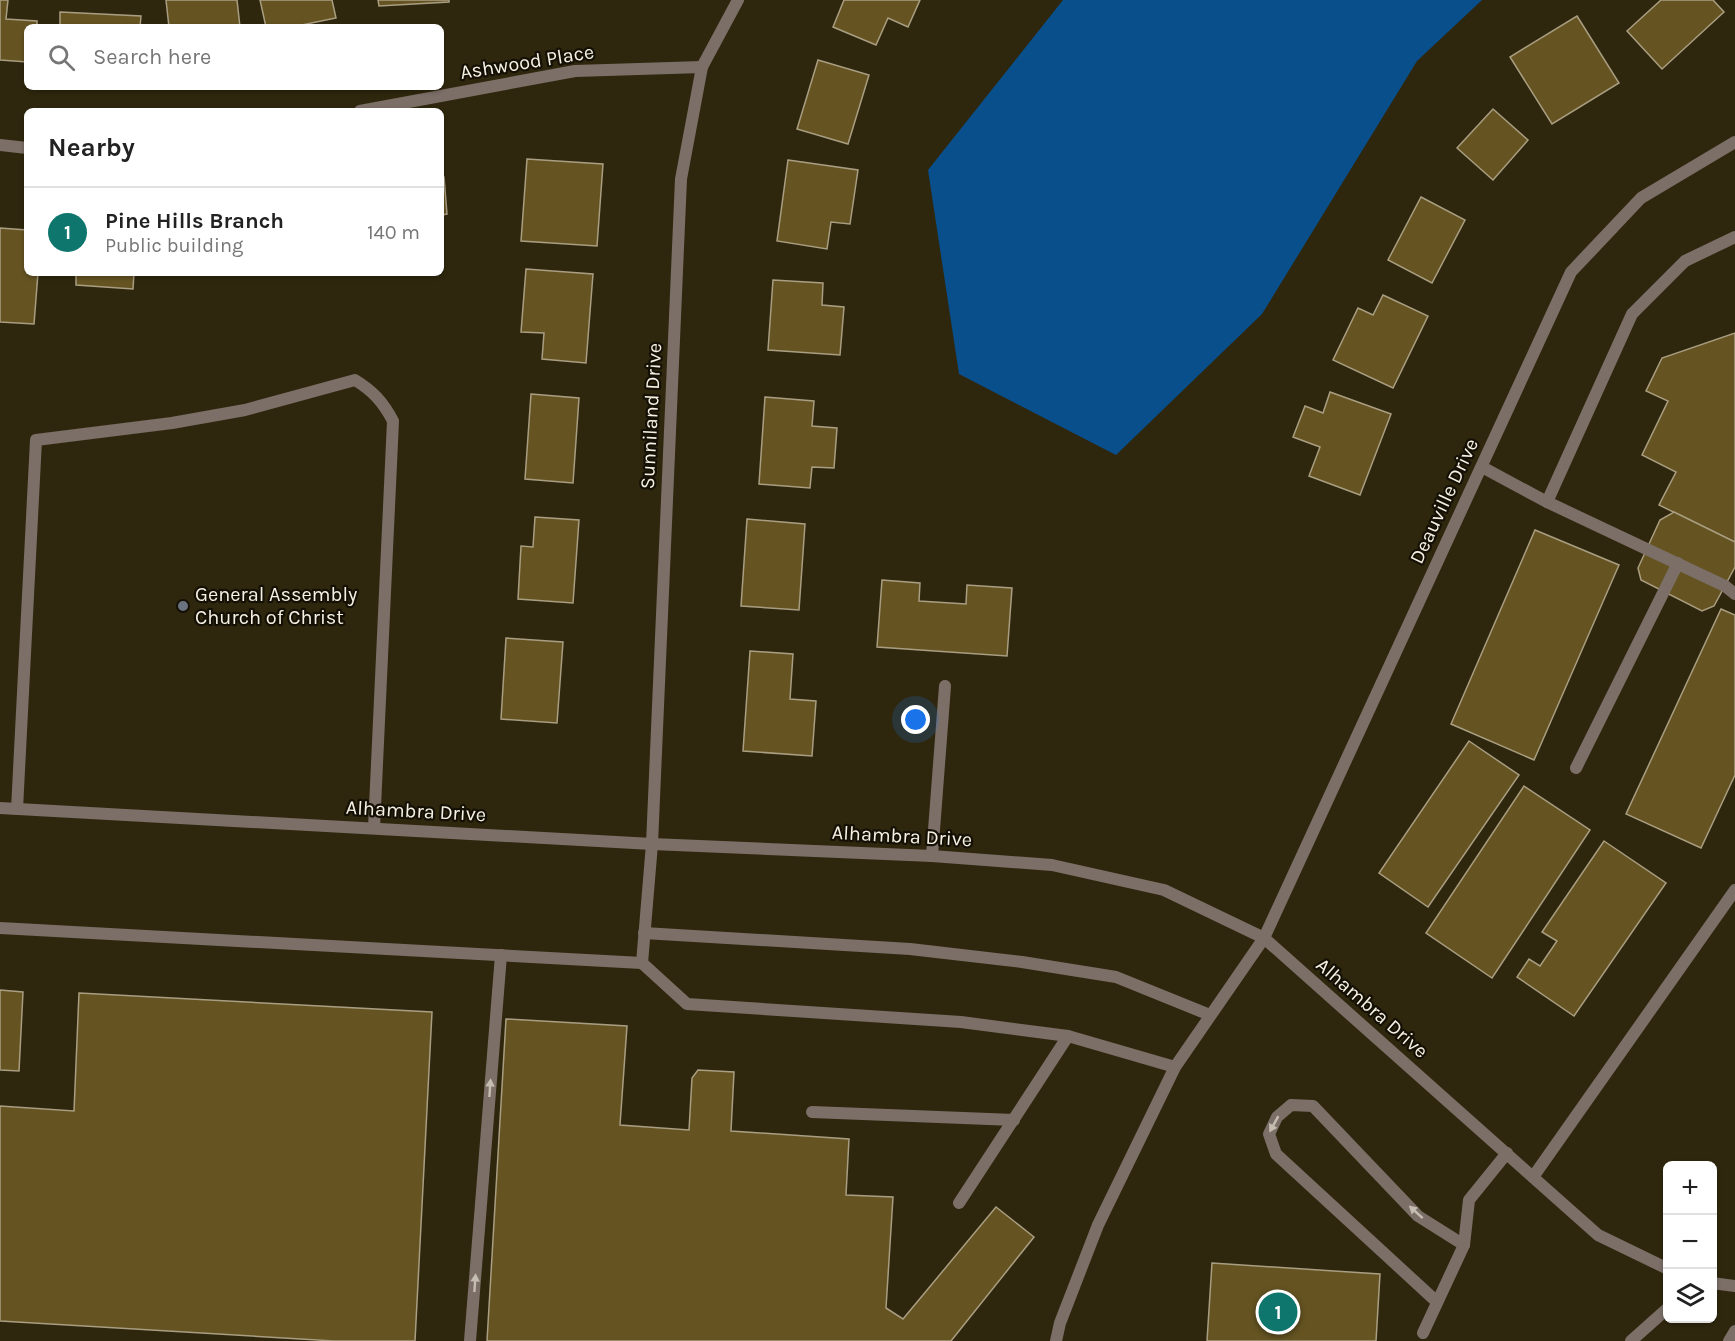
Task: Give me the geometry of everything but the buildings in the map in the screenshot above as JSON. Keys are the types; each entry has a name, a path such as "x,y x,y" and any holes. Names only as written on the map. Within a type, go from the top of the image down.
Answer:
{"street":[{"name":"Sunniland Drive","path":"642,963 652,844 681,179 702,67 738,0"},
{"name":"Ashwood Place","path":"376,108 575,71 702,67"},
{"name":"Deauville Drive","path":"1056,1341 1060,1323 1098,1225 1175,1066 1264,938 1571,272 1641,198 1735,142"},
{"path":"0,145 24,148"},
{"path":"1547,502 1632,314 1685,261 1735,237"},
{"path":"17,809 36,440 172,423 245,410 355,380 371,389 383,402 393,420 374,828"},
{"path":"1482,467 1547,502 1678,563 1735,594"},
{"path":"1576,768 1678,563"},
{"path":"932,856 945,686"},
{"name":"Alhambra Drive","path":"0,808 652,844 932,856 1052,865 1164,890 1264,938 1598,1235 1663,1267"},
{"path":"1533,1178 1735,890"},
{"path":"0,928 642,963 687,1004 961,1022 1068,1036 1175,1066"},
{"path":"644,933 910,949 1022,962 1116,977 1210,1015"},
{"path":"470,1341 501,955"},
{"path":"959,1203 1068,1036"},
{"path":"1437,1302 1276,1154 1269,1134 1277,1117 1291,1105 1313,1106 1418,1216 1464,1245"},
{"path":"812,1112 1014,1120"},
{"path":"1423,1333 1464,1245 1469,1200 1507,1153"},
{"path":"1717,1284 1735,1286"},
{"path":"1631,1341 1663,1312"},
{"path":"1729,1341 1735,1331"}],"water":[{"path":"1063,0 1482,0 1417,61 1262,314 1116,455 959,374 928,170"}],"place":[{"name":"General Assembly Church of Christ","path":"183,606"},
{"name":"Pine Hills Branch","path":"1278,1312"}]}
